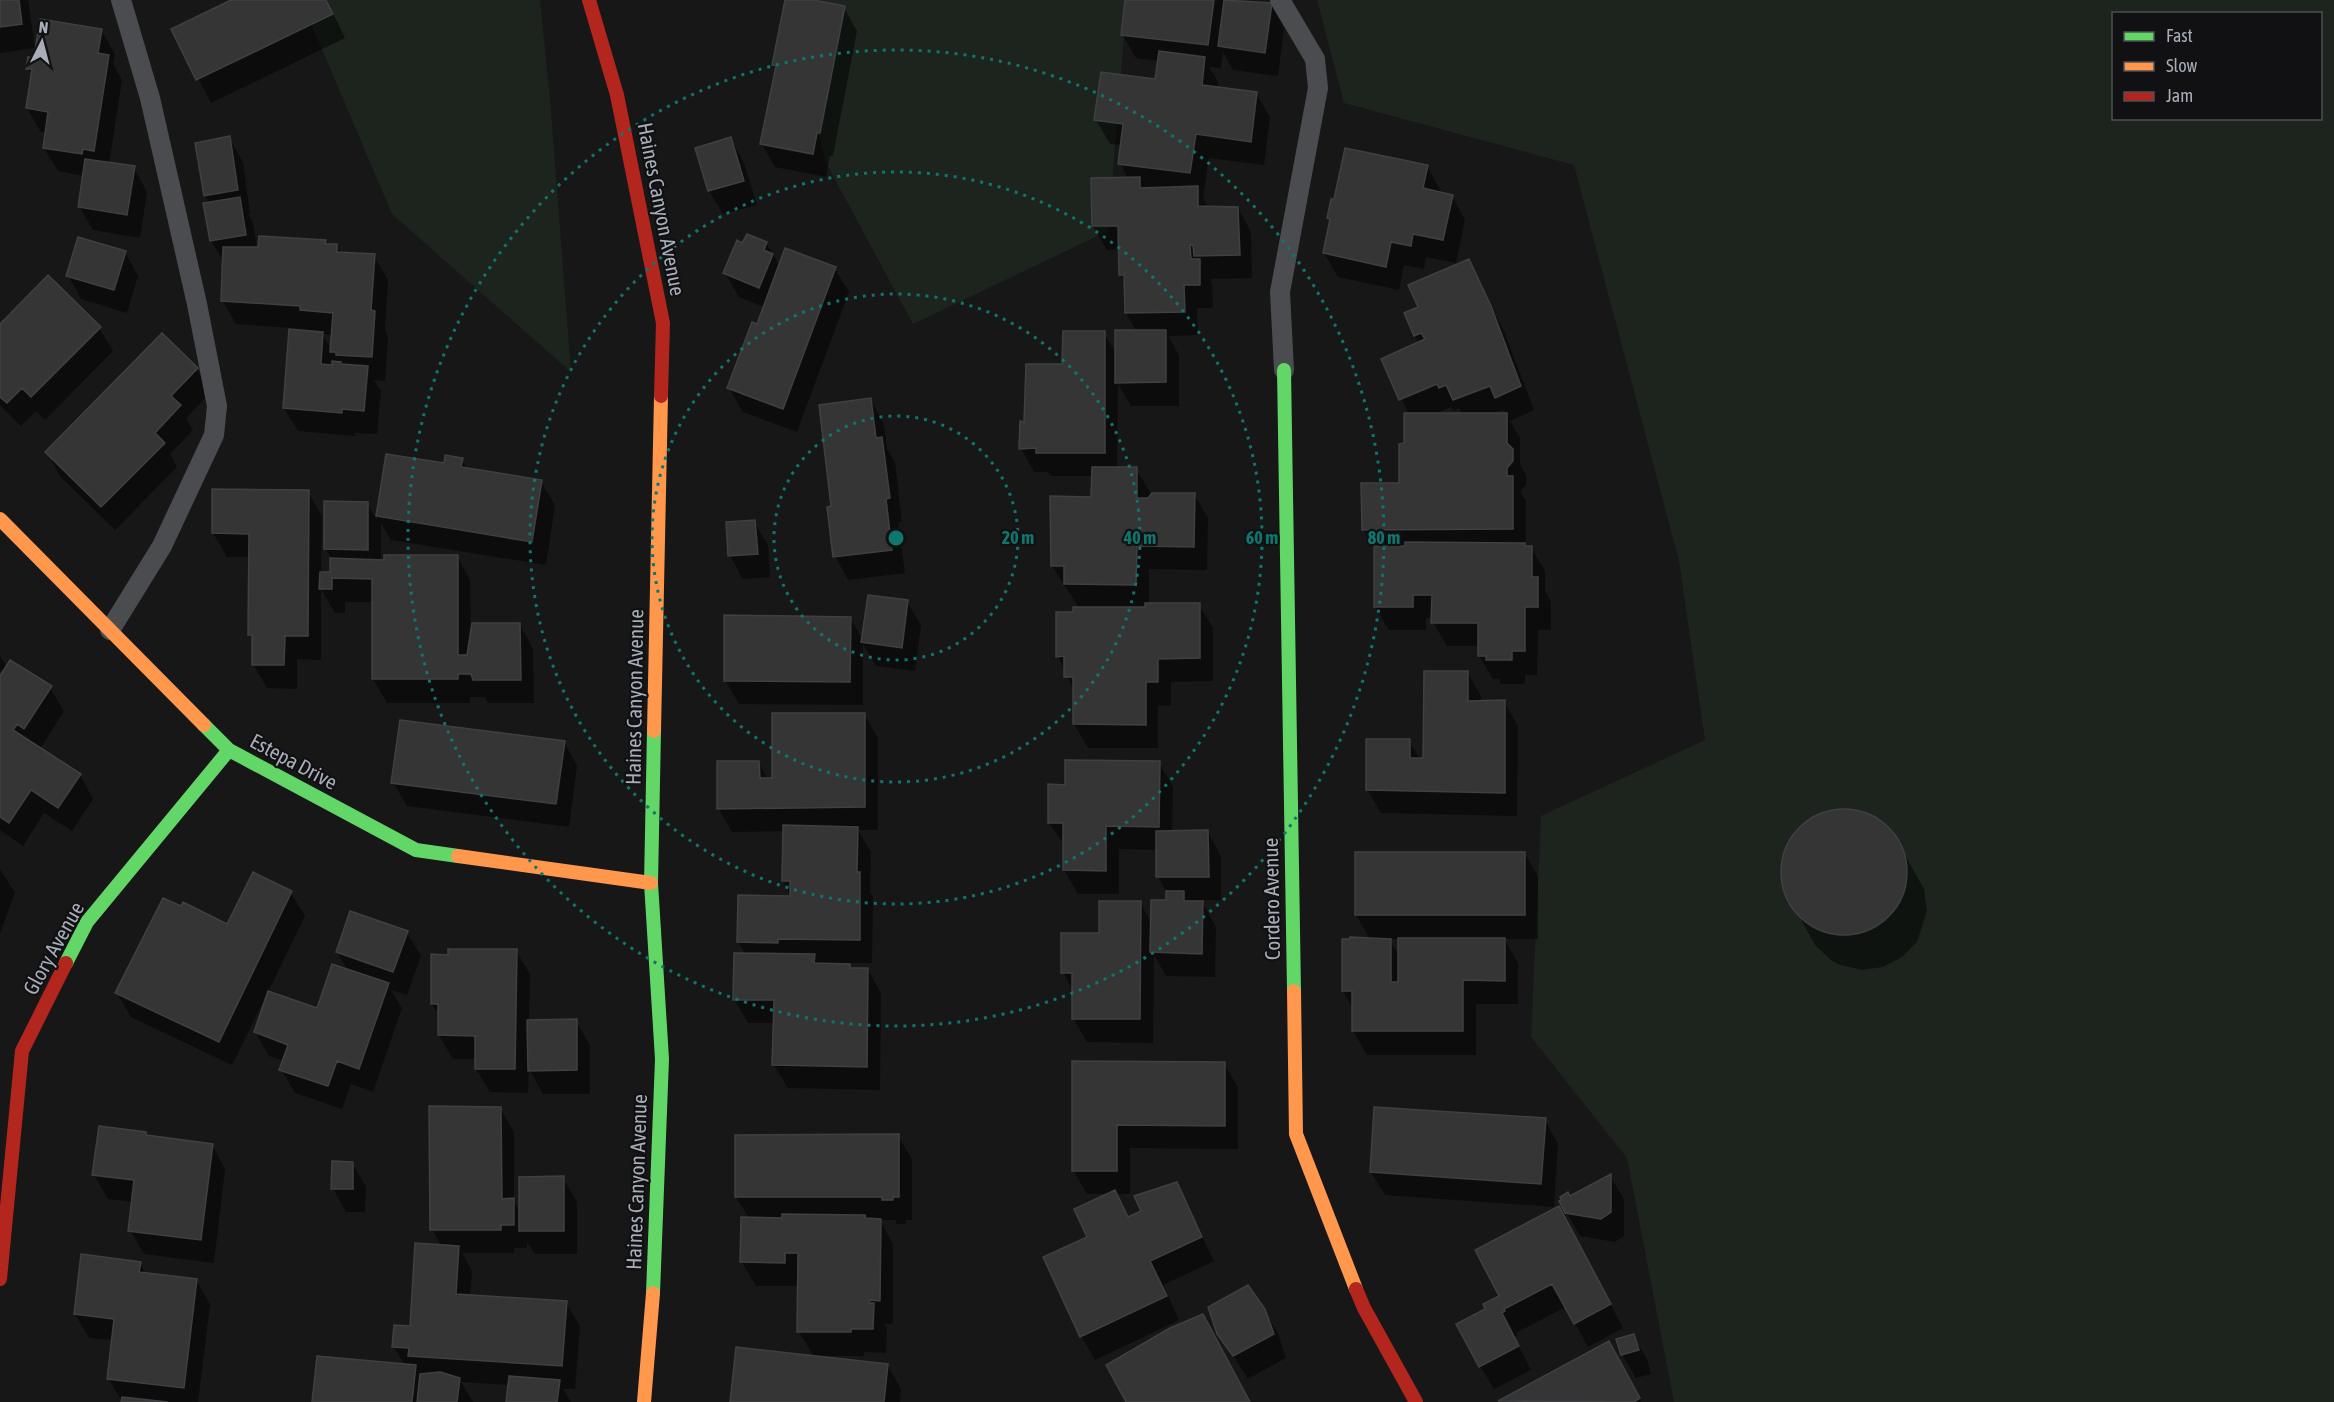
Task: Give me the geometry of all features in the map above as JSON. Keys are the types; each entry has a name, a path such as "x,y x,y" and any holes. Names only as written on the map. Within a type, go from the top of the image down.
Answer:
{"street":[{"name":"Haines Canyon Avenue","path":"589,0 617,95 663,323 651,884 662,1059 656,1255 644,1402"},
{"name":"Cordero Avenue","path":"1284,370 1296,1134 1364,1308 1416,1402"},
{"name":"Estepa Drive","path":"0,519 229,750 416,850 651,884"},
{"name":"Glory Avenue","path":"0,1279 22,1052 87,922 229,750"}],"lane":[{"path":"110,630 162,546 214,435 217,406 197,304 150,98 121,0"},
{"path":"1280,0 1315,59 1318,88 1280,292 1284,370"}],"shaded area":[{"path":"301,0 540,0 571,372 392,214"},
{"path":"784,0 1127,0 1108,231 913,324 826,163"},
{"path":"1317,0 2334,0 2334,1402 1674,1402 1627,1158 1531,1037 1541,816 1705,740 1679,561 1574,165 1344,103"}],"building":[{"path":"0,0 19,0 22,24 0,27"},
{"path":"231,0 326,0 333,14 196,80 171,29"},
{"path":"785,0 813,0 845,6 820,133 817,133 813,154 760,144 776,66 772,65"},
{"path":"1125,0 1214,0 1208,45 1121,35"},
{"path":"1224,0 1272,3 1265,53 1218,46"},
{"path":"40,19 102,29 98,53 109,55 94,151 83,149 82,154 43,148 48,112 26,108 32,69 26,69 28,57 34,57"},
{"path":"1159,51 1205,57 1202,85 1257,92 1251,142 1196,134 1190,173 1118,164 1123,124 1094,120 1101,72 1155,79"},
{"path":"230,136 238,190 204,196 195,143"},
{"path":"731,137 744,181 708,191 695,148"},
{"path":"1345,148 1428,165 1423,188 1453,195 1443,240 1413,234 1411,246 1391,242 1386,267 1323,253 1330,219 1327,218 1331,199 1334,199"},
{"path":"85,159 135,166 127,215 78,207"},
{"path":"1140,177 1140,188 1198,186 1198,206 1238,207 1240,255 1194,256 1193,245 1190,245 1191,259 1200,259 1200,285 1184,285 1185,312 1125,313 1124,275 1119,275 1118,226 1092,226 1091,178"},
{"path":"240,197 246,235 210,241 203,203"},
{"path":"747,234 767,242 764,250 773,254 759,288 723,273 737,240 742,243"},
{"path":"259,236 326,240 325,244 337,244 337,252 375,254 371,310 375,311 372,357 336,355 336,352 330,352 333,313 300,310 300,306 221,301 223,247 258,247"},
{"path":"78,237 126,251 114,290 66,276"},
{"path":"785,248 836,267 783,409 727,388 752,322 757,324"},
{"path":"1469,259 1491,306 1521,386 1495,398 1490,386 1453,400 1446,385 1439,388 1437,384 1399,400 1381,359 1425,339 1421,333 1414,336 1404,313 1418,307 1408,285"},
{"path":"48,275 101,327 31,397 22,388 7,403 0,397 0,324"},
{"path":"289,329 323,332 321,364 332,365 332,361 368,366 364,411 342,409 342,413 283,408"},
{"path":"1115,330 1166,330 1166,382 1115,383"},
{"path":"1063,331 1105,331 1105,453 1036,453 1036,448 1019,449 1020,421 1024,422 1026,364 1062,364"},
{"path":"162,333 198,368 171,396 181,405 155,433 165,443 101,507 45,452"},
{"path":"871,398 876,438 882,437 890,498 886,499 892,550 833,557 827,507 831,506 819,405"},
{"path":"1404,413 1507,413 1507,443 1513,449 1513,461 1507,468 1507,476 1513,476 1513,529 1362,530 1361,483 1399,483 1399,444 1404,443"},
{"path":"386,454 444,463 445,455 463,458 461,467 542,480 532,542 376,516"},
{"path":"1092,467 1137,467 1137,498 1148,498 1152,493 1195,493 1194,547 1137,546 1136,585 1064,584 1064,566 1051,566 1050,496 1091,497"},
{"path":"212,489 309,490 308,636 285,636 284,665 252,665 252,635 248,635 249,534 212,533"},
{"path":"324,501 368,502 368,550 324,549"},
{"path":"755,520 758,554 728,556 726,522"},
{"path":"1405,542 1525,543 1525,546 1532,546 1532,577 1538,577 1538,607 1525,607 1525,651 1512,651 1512,660 1486,660 1486,656 1478,656 1478,623 1431,623 1432,595 1413,595 1413,607 1374,607 1374,546 1405,546"},
{"path":"384,555 458,555 458,655 467,655 472,623 520,623 521,680 473,680 471,674 458,674 458,679 372,679 372,579 332,578 332,589 319,589 320,572 330,572 330,558 384,560"},
{"path":"868,595 908,600 902,648 861,642"},
{"path":"1145,603 1200,603 1200,658 1158,659 1158,682 1146,682 1146,725 1073,724 1073,677 1064,677 1064,656 1056,657 1056,612 1073,612 1073,607 1145,607"},
{"path":"724,615 851,617 850,682 724,681"},
{"path":"10,660 52,686 24,729 17,724 13,730 81,774 58,808 31,790 9,823 0,817 0,676"},
{"path":"1424,671 1468,671 1468,701 1505,700 1505,793 1366,790 1366,739 1410,739 1410,758 1423,758"},
{"path":"772,713 865,713 865,807 717,809 717,761 759,761 760,778 772,778"},
{"path":"400,720 565,741 556,804 391,783"},
{"path":"1065,760 1160,761 1159,827 1106,826 1106,871 1063,870 1063,823 1048,823 1048,784 1065,785"},
{"path":"1844,809 1868,814 1889,827 1902,848 1907,872 1902,896 1889,917 1868,930 1844,935 1820,930 1799,917 1786,896 1781,872 1786,848 1799,827 1820,814"},
{"path":"783,825 858,827 860,940 778,939 778,943 737,942 738,895 790,896 790,881 782,881"},
{"path":"1208,830 1209,877 1156,877 1156,831"},
{"path":"1355,852 1525,852 1525,915 1355,915"},
{"path":"253,872 292,891 219,1042 115,993 163,898 181,906 183,902 227,924"},
{"path":"1166,891 1184,891 1184,901 1203,901 1202,954 1150,952 1151,900 1166,900"},
{"path":"1099,901 1141,901 1140,1019 1072,1019 1072,973 1061,973 1061,933 1099,933"},
{"path":"350,911 408,931 393,972 336,952"},
{"path":"1350,937 1391,939 1391,982 1398,982 1398,938 1505,938 1505,981 1463,980 1463,1031 1352,1031 1352,991 1342,991 1342,939 1350,939"},
{"path":"448,949 517,949 515,1069 475,1069 475,1036 438,1035 438,1004 431,1004 431,954 448,955"},
{"path":"734,953 815,954 814,963 850,964 850,968 868,968 867,1067 772,1065 774,1000 733,1000"},
{"path":"332,964 389,983 359,1069 337,1061 328,1086 279,1070 288,1045 254,1032 268,991 317,1008"},
{"path":"577,1019 577,1070 528,1071 527,1020"},
{"path":"1072,1061 1225,1062 1225,1126 1117,1125 1117,1171 1072,1171"},
{"path":"429,1106 501,1107 502,1199 514,1198 514,1225 501,1225 501,1230 430,1230"},
{"path":"1374,1107 1546,1118 1541,1184 1370,1172"},
{"path":"99,1126 213,1144 201,1240 128,1231 134,1180 92,1175"},
{"path":"899,1134 899,1197 893,1197 893,1200 882,1200 882,1197 735,1197 735,1135"},
{"path":"332,1161 353,1162 353,1189 331,1189"},
{"path":"1611,1174 1611,1212 1601,1219 1565,1213 1559,1201 1560,1197 1568,1192 1570,1196"},
{"path":"564,1176 564,1231 519,1231 519,1177"},
{"path":"1177,1182 1202,1237 1150,1261 1167,1296 1080,1337 1043,1257 1087,1237 1074,1209 1115,1190 1128,1217 1141,1211 1134,1196"},
{"path":"1559,1206 1611,1304 1574,1324 1552,1284 1504,1309 1502,1313 1519,1346 1479,1367 1456,1324 1485,1309 1483,1304 1499,1296 1475,1250"},
{"path":"782,1214 865,1215 865,1218 881,1219 880,1301 870,1300 869,1303 874,1303 873,1329 851,1329 851,1332 797,1332 798,1253 785,1253 785,1263 740,1262 741,1217 782,1218"},
{"path":"415,1243 459,1246 456,1294 567,1301 562,1366 408,1356 409,1348 392,1347 394,1325 410,1326"},
{"path":"81,1254 141,1262 139,1272 197,1279 184,1388 107,1379 114,1319 74,1314"},
{"path":"1248,1285 1265,1309 1274,1334 1233,1356 1217,1334 1208,1307"},
{"path":"1203,1314 1250,1402 1126,1402 1106,1365 1170,1328"},
{"path":"1634,1334 1639,1350 1621,1355 1616,1339"},
{"path":"1609,1341 1640,1398 1634,1402 1498,1401"},
{"path":"736,1347 888,1364 884,1402 730,1402"},
{"path":"317,1356 416,1365 412,1402 312,1402"},
{"path":"440,1372 460,1378 457,1402 417,1402 420,1374"},
{"path":"509,1376 560,1380 557,1402 506,1402"},
{"path":"122,1397 168,1402 121,1402"}],"traffic: fast":[{"path":"1284,370 1294,991"},
{"path":"204,725 229,750 416,850 458,856"},
{"path":"653,1293 662,1059 651,883 654,731"},
{"path":"66,963 87,922 229,750"}],"traffic: slow":[{"path":"654,731 661,396"},
{"path":"0,519 204,725"},
{"path":"458,856 651,883"},
{"path":"1294,991 1296,1134 1356,1289"},
{"path":"644,1402 653,1293"}],"traffic: jam":[{"path":"589,0 617,95 663,323 661,396"},
{"path":"0,1279 22,1051 66,963"},
{"path":"1356,1289 1364,1308 1416,1402"}]}
